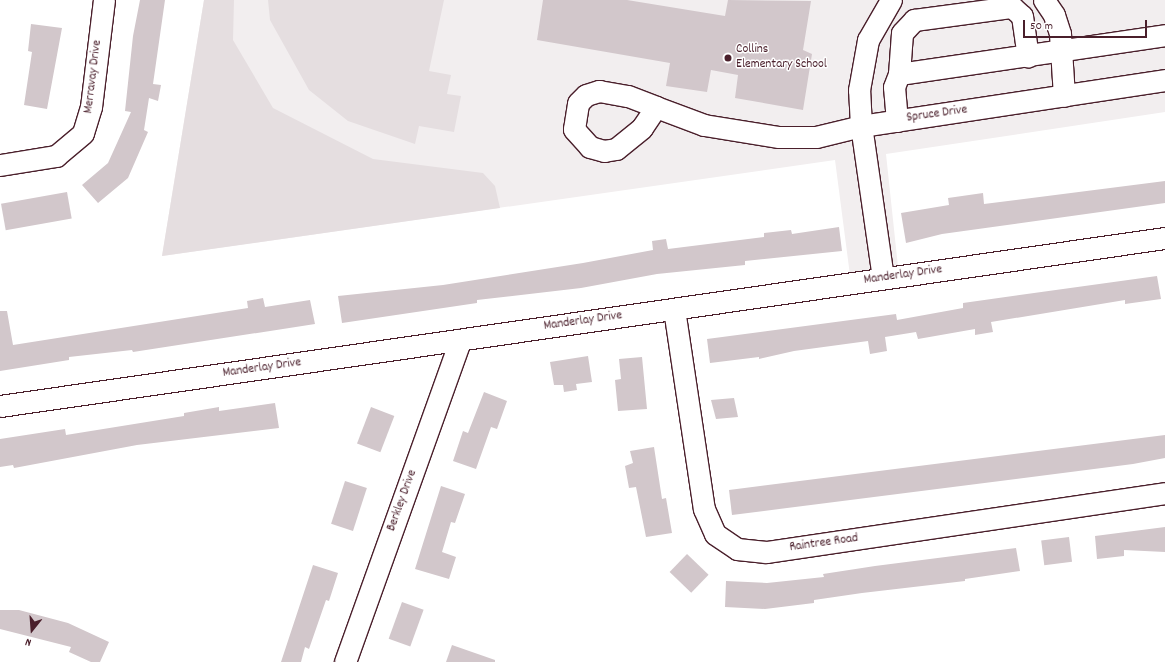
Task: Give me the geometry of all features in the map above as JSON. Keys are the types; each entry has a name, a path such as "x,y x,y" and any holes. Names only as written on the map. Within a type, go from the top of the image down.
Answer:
{"street":[{"name":"Merravay Drive","path":"0,165 56,156 83,133 91,107 104,0"},
{"path":"1044,0 1054,16 1061,52 1064,96"},
{"path":"883,278 860,126 859,90 862,63 868,40 889,1"},
{"path":"897,121 894,86 899,74 902,33 914,20 1012,7 1022,16 1028,57"},
{"path":"899,74 1028,57 1165,35"},
{"name":"Spruce Drive","path":"656,107 704,125 779,137 816,137 860,126 1165,80"},
{"name":"Manderlay Drive","path":"0,406 1165,238"},
{"name":"Raintree Road","path":"674,309 704,509 715,534 737,550 766,552 1165,493"},
{"name":"Berkley Drive","path":"345,662 460,340"}],"shaded area":[{"path":"204,0 1165,0 1165,112 886,154 899,276 851,283 835,160 162,256"},
{"path":"204,0 234,0 233,40 273,108 373,159 483,173 495,186 500,208 162,256"},
{"path":"268,0 444,0 429,71 451,75 447,94 461,96 454,132 419,126 415,144 348,121 309,90 270,20"}],"building":[{"path":"140,0 165,0 153,84 161,85 158,101 149,98 144,130 148,132 128,178 98,203 82,185 108,163 131,112 125,111 133,36"},
{"name":"Collins Elementary School","path":"543,0 627,0 725,16 728,0 811,1 803,50 812,54 803,110 735,98 738,75 711,70 707,92 666,86 670,63 537,40"},
{"path":"31,24 62,28 47,109 24,105 32,52 28,51"},
{"path":"1165,181 1165,203 942,234 906,243 901,213 949,205 948,198 983,193 984,204"},
{"path":"67,192 72,219 6,230 1,204"},
{"path":"839,227 842,251 745,261 745,265 657,274 581,288 477,300 477,303 342,323 338,296 443,285 583,263 653,250 652,241 666,239 668,249 764,237 764,233 791,230 792,234"},
{"path":"1157,276 1161,299 1125,304 1125,300 991,322 993,332 975,335 975,329 918,339 916,332 885,337 887,351 870,354 868,341 794,351 759,359 759,357 710,363 707,339 896,314 897,320 963,308 963,303"},
{"path":"263,298 265,307 310,300 315,324 133,352 132,350 69,357 69,360 0,371 0,311 7,311 13,345 248,308 247,301"},
{"path":"588,356 592,382 576,384 577,390 564,392 563,385 554,385 550,362"},
{"path":"642,357 647,409 618,411 615,380 621,379 619,359"},
{"path":"484,392 507,401 497,429 491,427 476,469 453,461 463,431 468,433"},
{"path":"734,398 738,417 716,419 711,400"},
{"path":"275,403 279,428 137,445 14,468 13,465 0,467 0,439 65,429 66,435 184,416 184,413 219,407 219,411"},
{"path":"371,407 394,416 380,452 357,443"},
{"path":"1165,435 1165,458 1133,464 732,515 729,490"},
{"path":"654,447 662,499 666,498 672,533 646,537 636,487 629,488 625,466 633,463 630,451"},
{"path":"345,481 367,488 353,531 331,524"},
{"path":"441,486 465,494 455,523 451,522 442,552 456,557 449,579 415,569"},
{"path":"1165,527 1165,552 1124,550 1124,556 1097,559 1095,536"},
{"path":"1069,537 1072,562 1044,565 1041,540"},
{"path":"1016,548 1020,571 965,579 965,581 862,593 814,600 814,603 765,609 725,607 726,581 767,583 824,577 823,574 875,566"},
{"path":"687,554 709,575 691,593 670,572"},
{"path":"313,565 338,573 329,601 326,600 309,649 305,647 301,662 281,662"},
{"path":"402,602 424,610 410,647 389,639"},
{"path":"0,610 19,610 68,623 109,642 100,662 91,662 69,652 71,647 0,629"},
{"path":"452,645 495,660 495,662 446,662"}],"place":[{"name":"Collins Elementary School","path":"728,58"}]}
